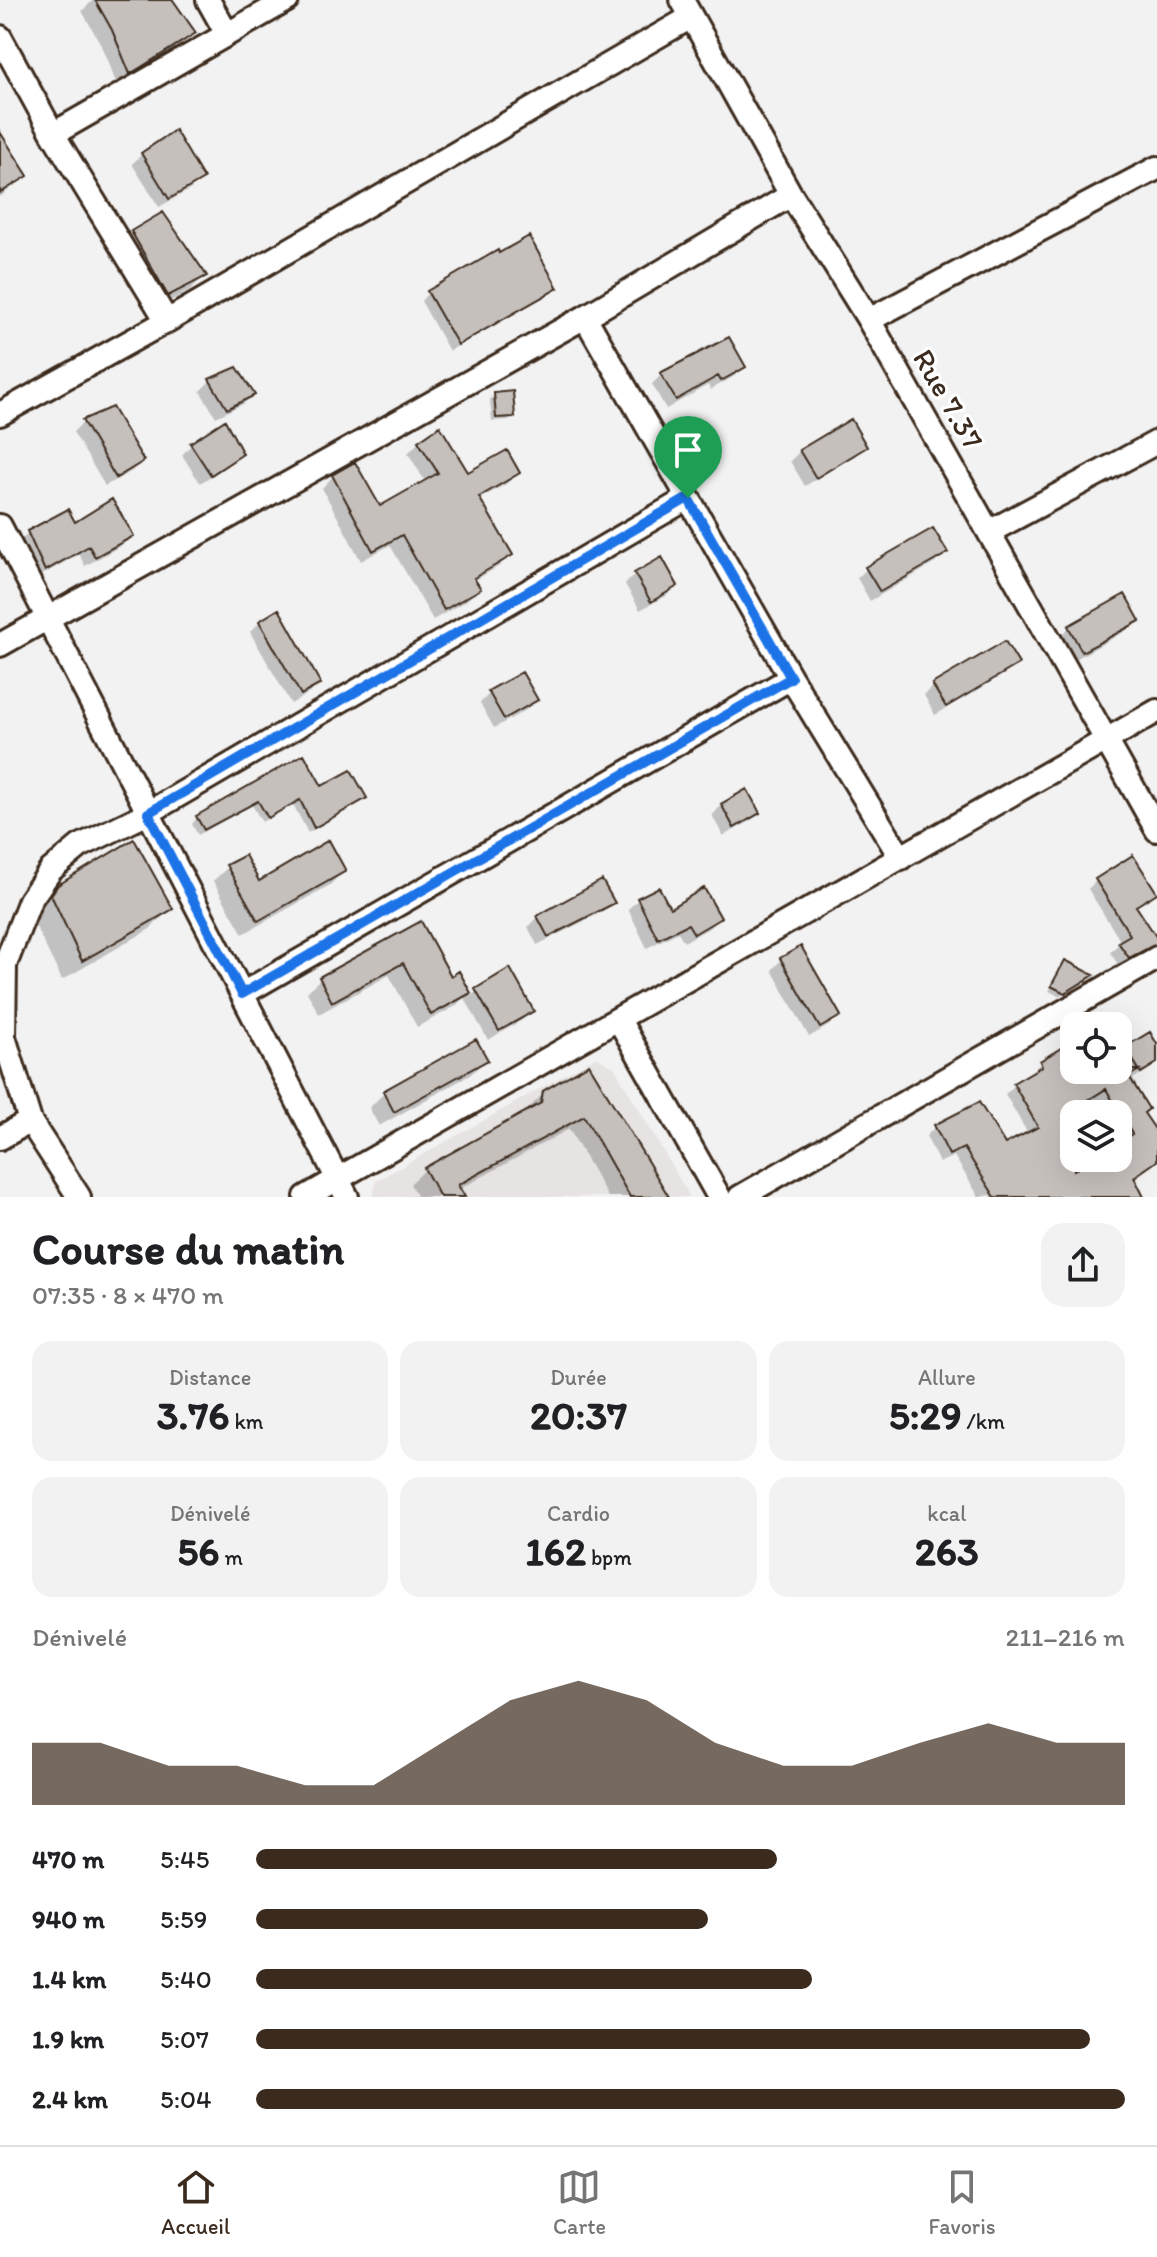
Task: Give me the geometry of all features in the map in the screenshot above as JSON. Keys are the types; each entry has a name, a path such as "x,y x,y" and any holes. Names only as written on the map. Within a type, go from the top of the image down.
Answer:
{"street":[{"path":"208,0 227,34"},
{"path":"53,134 287,0"},
{"path":"0,414 167,321 687,9"},
{"name":"Rue 7.37","path":"687,9 791,195 869,320 1157,830"},
{"path":"0,37 53,134 167,321"},
{"path":"869,320 1157,168"},
{"path":"0,645 585,317 791,195"},
{"path":"585,317 791,678 901,858"},
{"path":"989,532 1157,442"},
{"path":"79,1197 30,1121 4,1037 5,965 30,900 51,870 80,846 148,813 688,498"},
{"path":"0,526 343,1189"},
{"path":"242,994 791,678"},
{"path":"306,1197 343,1189 619,1020 1157,711"},
{"path":"740,1197 1157,958"},
{"path":"619,1020 719,1197"},
{"path":"0,1138 30,1121"}],"shaded area":[{"path":"596,1057 614,1067 690,1197 373,1197 376,1181"}],"building":[{"path":"95,0 173,0 196,33 130,74 112,30"},
{"path":"175,130 204,179 169,199 141,153"},
{"path":"0,132 28,176 0,193"},
{"path":"163,212 207,276 168,296 131,231"},
{"path":"529,236 558,288 458,345 427,291"},
{"path":"729,337 746,367 721,381 718,376 676,400 660,373"},
{"path":"237,367 255,395 227,409 209,379"},
{"path":"513,391 515,417 496,418 494,393"},
{"path":"112,407 144,461 116,478 82,420"},
{"path":"851,419 867,447 816,478 799,450"},
{"path":"225,420 243,454 211,475 190,443"},
{"path":"440,426 468,472 507,450 520,473 479,497 513,555 474,578 481,589 444,610 402,535 373,551 332,475 355,462 380,506 438,473 418,441"},
{"path":"112,499 134,536 95,557 89,546 45,571 27,531 68,509 75,522"},
{"path":"933,528 948,553 880,592 865,567"},
{"path":"662,557 678,586 651,602 634,573"},
{"path":"1125,594 1140,621 1082,652 1068,626"},
{"path":"279,609 321,684 301,695 259,621"},
{"path":"1005,641 1019,664 946,707 932,684"},
{"path":"522,672 538,700 504,719 488,691"},
{"path":"304,754 322,786 351,770 367,798 314,828 300,800 268,818 258,801 204,830 196,816"},
{"path":"747,789 760,813 734,828 721,804"},
{"path":"134,839 173,909 82,961 51,895 58,885"},
{"path":"329,840 346,871 258,921 226,865 245,855 259,881"},
{"path":"1133,855 1157,893 1136,906 1157,938 1157,944 1129,958 1118,942 1130,935 1095,879"},
{"path":"602,880 615,903 548,937 537,916"},
{"path":"659,887 670,908 704,888 721,918 694,934 688,924 658,939 637,898"},
{"path":"421,921 451,976 459,971 471,993 431,1015 403,963 332,1002 319,977"},
{"path":"801,946 841,1016 820,1028 780,958"},
{"path":"1065,960 1094,975 1065,993 1051,986"},
{"path":"510,968 534,1011 499,1031 475,989"},
{"path":"1150,1032 1157,1044 1157,1063 1141,1073 1132,1058 1132,1043"},
{"path":"476,1039 488,1060 394,1112 383,1091"},
{"path":"1060,1049 1060,1084 1132,1084 1132,1081 1149,1109 1144,1113 1157,1132 1157,1161 1134,1177 1144,1197 995,1197 964,1148 949,1155 934,1125 979,1102 1005,1144 1038,1127 1013,1083 1042,1066 1040,1061"},
{"path":"589,1064 669,1197 630,1197 584,1116 458,1185 465,1197 440,1197 424,1168 541,1103 543,1091"}],"route":[{"path":"688,498 791,678 242,994 148,813 688,498"}]}
